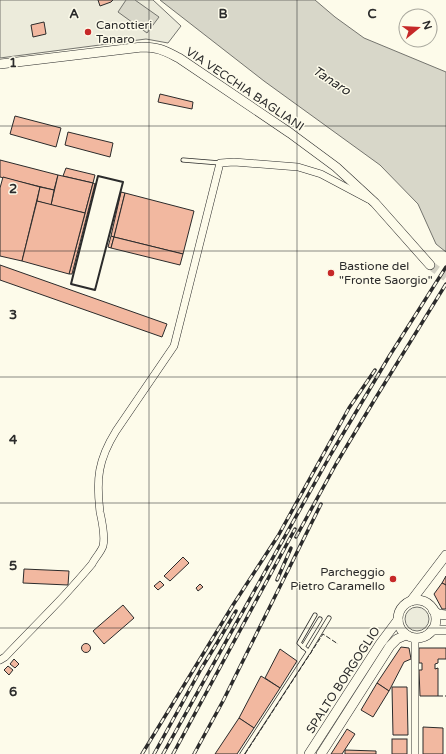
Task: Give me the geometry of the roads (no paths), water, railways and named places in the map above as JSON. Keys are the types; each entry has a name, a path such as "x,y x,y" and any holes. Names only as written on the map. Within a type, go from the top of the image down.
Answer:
{"main road":[{"name":"VIA VECCHIA BAGLIANI","path":"0,64 142,47 154,47 165,51 179,58 296,137 336,166 375,203 430,265"},
{"path":"432,630 436,620 435,615 424,597 424,592 432,574 446,555"},
{"name":"SPALTO BORGOGLIO","path":"432,574 411,601 400,610 398,620 399,625 402,631 410,636 420,638 432,630 446,630"},
{"path":"411,601 422,601 438,614 446,615"},
{"name":"SPALTO BORGOGLIO","path":"309,754 380,644 398,620"},
{"name":"SPALTO BORGOGLIO","path":"321,754 390,646 397,639 410,636"}],"street":[{"path":"0,660 79,579 98,555 103,546 98,493 104,454 116,431 174,346 220,163 234,162 298,167 321,174 375,203"},
{"path":"410,636 414,754"}],"lane":[{"path":"182,160 220,163"},
{"path":"309,652 298,643 315,615"},
{"path":"242,754 330,618"},
{"path":"303,647 320,619"}],"water":[{"path":"126,0 135,0 159,17 147,33 118,12"},
{"name":"Tanaro","path":"160,0 315,0 364,38 446,72 446,252 436,244 418,204 380,165 264,81"}],"tunnel":[{"path":"430,265 446,277"}],"railway":[{"path":"163,754 331,454 390,355 446,267"},
{"path":"296,537 336,464 446,284"},
{"path":"142,754 233,605 278,536 349,408 375,370"},
{"path":"194,754 223,701 321,504"},
{"path":"173,754 295,529"},
{"path":"277,580 291,548"},
{"path":"154,754 201,669 236,611"}],"place":[{"name":"Canottieri Tanaro","path":"88,32"},
{"name":"Bastione del \"Fronte Saorgio\"","path":"331,273"},
{"name":"Parcheggio Pietro Caramello","path":"393,579"}]}
